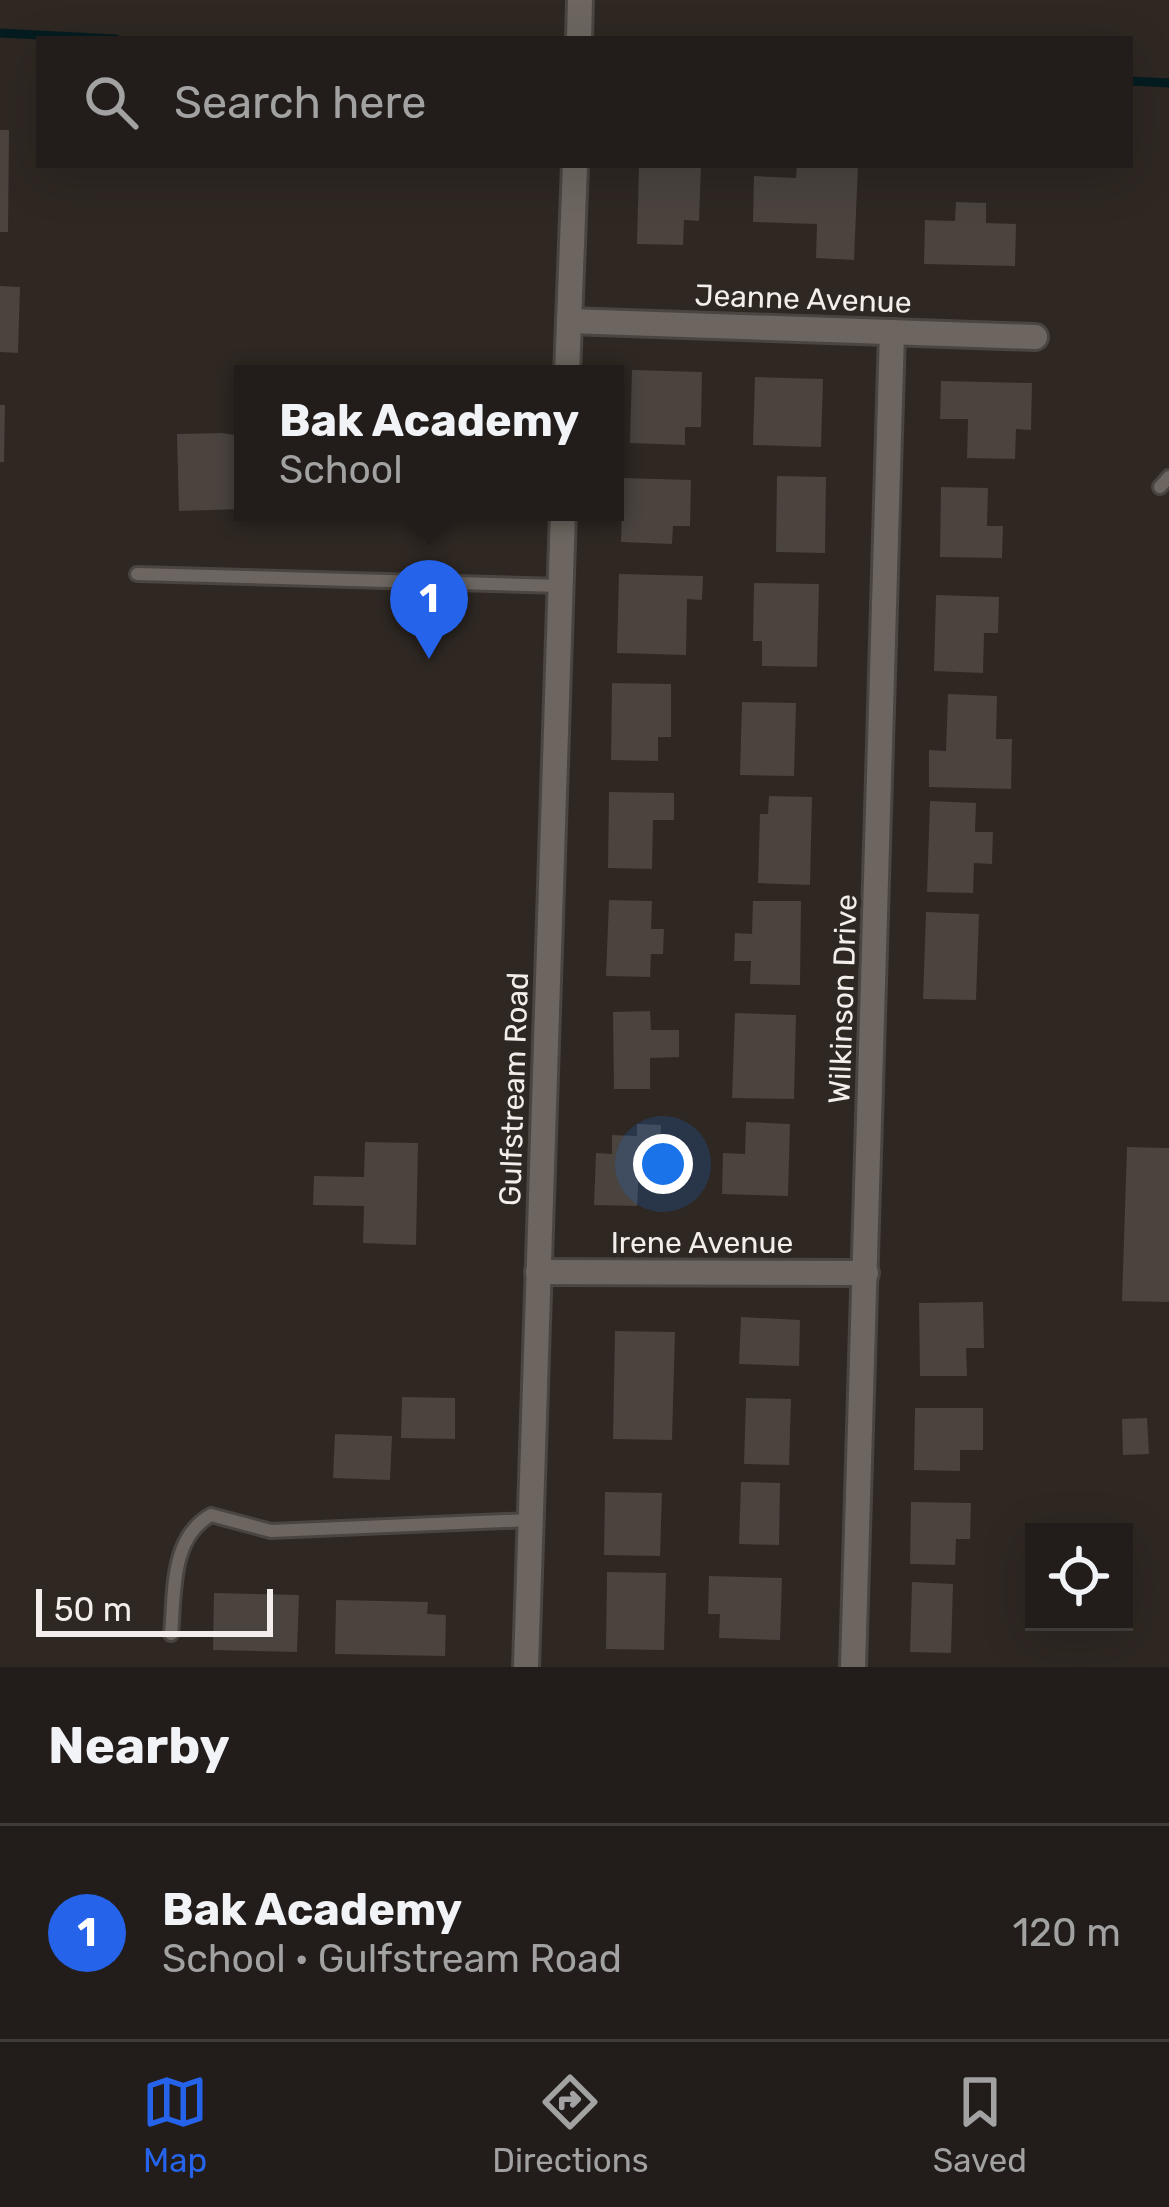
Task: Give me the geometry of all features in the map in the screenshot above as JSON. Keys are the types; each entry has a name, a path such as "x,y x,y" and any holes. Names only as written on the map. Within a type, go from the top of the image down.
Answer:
{"street":[{"path":"579,36 580,0"},
{"path":"567,365 575,168"},
{"name":"Jeanne Avenue","path":"569,321 1035,337"},
{"name":"Wilkinson Drive","path":"853,1667 892,332"},
{"name":"Gulfstream Road","path":"526,1667 563,521"},
{"name":"Irene Avenue","path":"538,1272 866,1273"}],"lane":[{"path":"137,574 561,586"},
{"path":"170,1634 179,1554 192,1526 211,1515 272,1531 530,1520"}],"building":[{"path":"0,130 9,130 8,232 0,232"},
{"path":"639,168 701,168 699,221 684,220 683,245 637,244"},
{"path":"797,168 858,168 854,260 816,258 817,224 753,222 754,176 796,178"},
{"path":"956,202 986,203 986,223 1016,224 1015,266 924,264 925,220 955,221"},
{"path":"0,286 20,287 18,353 0,352"},
{"path":"632,370 702,372 701,427 685,427 685,445 630,443"},
{"path":"755,377 823,379 821,447 753,445"},
{"path":"941,381 1032,383 1031,430 1016,429 1015,459 967,458 968,419 940,419"},
{"path":"0,405 5,405 4,462 0,462"},
{"path":"177,434 234,435 234,509 179,511"},
{"path":"777,476 826,477 825,553 776,552"},
{"path":"624,478 691,480 690,526 673,526 672,544 621,542"},
{"path":"941,487 988,488 987,526 1003,526 1002,558 940,557"},
{"path":"619,574 703,576 702,600 687,599 686,655 617,653"},
{"path":"754,583 819,584 817,667 762,666 762,641 753,641"},
{"path":"936,595 999,597 998,633 984,633 983,673 934,671"},
{"path":"612,683 671,684 671,737 658,737 658,761 611,760"},
{"path":"948,694 997,696 996,739 1012,739 1011,789 929,787 929,750 946,751"},
{"path":"742,702 796,703 794,776 740,775"},
{"path":"609,792 674,793 674,820 653,820 652,869 608,868"},
{"path":"769,796 812,797 810,885 758,883 760,814 768,814"},
{"path":"930,801 976,803 975,832 993,832 992,864 974,863 973,893 927,892"},
{"path":"609,900 652,901 651,929 664,929 663,954 651,954 650,977 606,976"},
{"path":"753,901 801,901 800,985 750,984 751,961 734,961 735,933 752,934"},
{"path":"926,912 979,914 976,1000 923,999"},
{"path":"650,1011 651,1030 679,1030 679,1057 650,1058 650,1089 614,1089 613,1012"},
{"path":"735,1013 796,1015 794,1099 732,1098"},
{"path":"746,1122 790,1124 788,1196 722,1194 723,1153 745,1154"},
{"path":"637,1124 661,1125 660,1171 639,1169 637,1206 594,1205 596,1153 612,1154 612,1135 637,1136"},
{"path":"365,1142 418,1143 416,1245 363,1243 364,1206 313,1205 314,1176 364,1177"},
{"path":"1127,1147 1169,1148 1169,1302 1122,1301"},
{"path":"983,1302 984,1348 966,1348 967,1376 920,1376 919,1303"},
{"path":"741,1317 800,1320 799,1366 739,1364"},
{"path":"615,1331 675,1332 672,1440 613,1439"},
{"path":"402,1397 455,1398 455,1439 401,1438"},
{"path":"746,1398 791,1399 789,1465 744,1464"},
{"path":"915,1408 983,1408 983,1450 960,1450 960,1471 914,1470"},
{"path":"1147,1418 1149,1454 1123,1455 1122,1419"},
{"path":"335,1434 392,1436 390,1480 333,1478"},
{"path":"741,1482 780,1483 779,1545 739,1544"},
{"path":"605,1492 662,1493 660,1556 604,1555"},
{"path":"911,1502 971,1503 970,1539 956,1539 955,1565 910,1564"},
{"path":"607,1572 666,1573 664,1650 606,1649"},
{"path":"709,1576 782,1578 780,1640 719,1638 720,1614 708,1614"},
{"path":"912,1582 953,1584 951,1653 910,1652"},
{"path":"214,1593 299,1595 297,1652 213,1650"},
{"path":"336,1600 428,1602 427,1614 446,1615 445,1656 335,1654"}],"waterway":[{"path":"0,33 58,36"},
{"path":"1133,81 1169,83"}],"place":[{"name":"Bak Academy","path":"429,659"}]}
